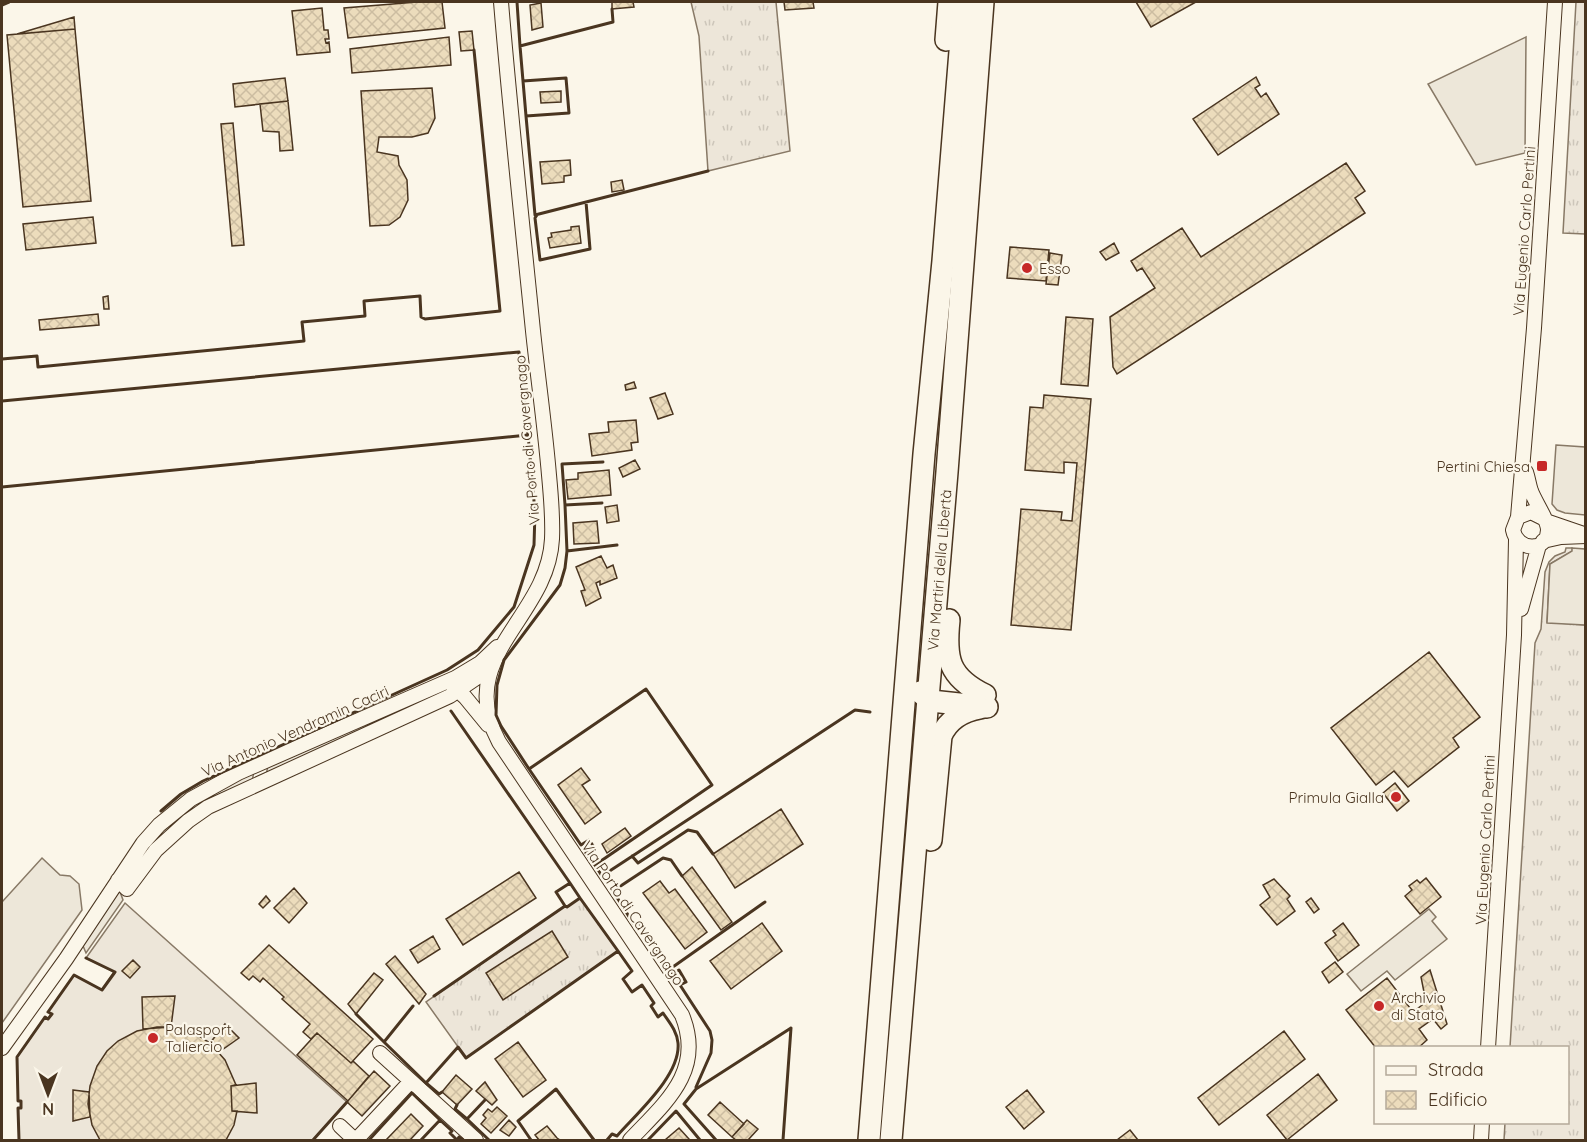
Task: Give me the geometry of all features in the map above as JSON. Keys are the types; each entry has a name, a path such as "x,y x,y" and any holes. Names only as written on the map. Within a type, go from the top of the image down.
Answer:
{"main road":[{"name":"Via Martiri della Libertà","path":"934,343 935,187 949,2"},
{"name":"Via Martiri della Libertà","path":"869,1140 964,2"},
{"name":"Via Martiri della Libertà","path":"891,1140 947,472 983,2"},
{"path":"924,463 926,555 917,680 919,689 927,696 986,701"},
{"path":"947,472 954,544 947,638 948,656 951,666 962,680 986,701"},
{"path":"891,882 900,865 914,715 917,704 927,696"},
{"path":"911,912 928,868 941,736 944,728 956,717 975,709 986,701"}],"street":[{"name":"Via Porto di Cavergnago","path":"501,2 547,448 552,531 545,576 531,602 498,650 491,668 486,709 493,730 682,1016 687,1028 690,1051 685,1073 671,1095 630,1140"},
{"name":"Via Eugenio Carlo Pertini","path":"1518,517 1524,462 1555,2"},
{"name":"Via Eugenio Carlo Pertini","path":"1524,462 1532,493 1544,520"},
{"path":"1531,512 1544,520 1586,536 1560,537 1529,547 1516,540 1513,530 1518,517 1531,512"},
{"path":"1541,543 1548,532 1544,520"},
{"name":"Via Eugenio Carlo Pertini","path":"1488,1046 1514,635 1516,540"},
{"name":"Via Eugenio Carlo Pertini","path":"1514,635 1541,543"},
{"name":"Via Antonio Vendramin Caciri","path":"2,1048 66,959 143,843 191,799 238,773 456,678 480,663 507,638"},
{"path":"118,880 127,889 156,850 188,821 208,807 459,691 491,668"},
{"path":"439,685 452,686 459,691 493,730"},
{"path":"380,1053 476,1140"},
{"path":"340,1126 356,1140 411,1081"},
{"path":"1481,1140 1482,1124"}],"green space":[{"path":"691,2 776,2 790,151 708,171 699,36"},
{"path":"1576,2 1586,2 1585,234 1563,233"},
{"path":"1566,548 1572,548 1573,551 1550,564 1547,622 1585,625 1585,1140 1504,1140 1505,1124 1569,1124 1569,1046 1510,1046 1535,643 1541,629 1545,572 1549,562 1555,556 1565,552"},
{"path":"580,898 618,951 466,1058 426,1002"},
{"name":"Palasport Taliercio","path":"125,903 347,1102 313,1140 19,1140 18,1108 21,1108 21,1101 18,1101 17,1057 45,1017 48,1019 51,1014 48,1012 74,975 102,990 114,972 86,958"}],"shaded area":[{"path":"1526,37 1525,153 1476,165 1428,84"},
{"path":"1556,445 1585,447 1585,515 1565,513 1557,510 1552,504"},
{"path":"1572,548 1585,549 1585,625 1547,623 1550,564 1572,551"},
{"path":"422,696 419,708 266,776 268,765"},
{"path":"254,771 252,782 234,790 134,875 137,855 187,806"},
{"path":"42,858 60,875 70,876 79,884 82,910 2,1023 2,902"},
{"path":"119,889 123,900 86,953 81,941"},
{"path":"1429,909 1436,917 1432,921 1447,939 1395,980 1387,971 1361,991 1347,974"}],"building":[{"path":"442,2 445,28 348,38 344,8"},
{"path":"612,2 633,2 634,7 612,9"},
{"path":"784,2 813,2 814,8 785,10"},
{"path":"1136,2 1196,2 1151,27"},
{"path":"541,3 543,27 532,30 530,5"},
{"path":"322,8 324,30 328,30 329,39 325,39 326,43 329,42 330,52 297,55 292,11"},
{"path":"74,17 75,29 17,34"},
{"path":"75,29 91,201 23,207 7,35"},
{"path":"472,31 474,50 461,51 459,32"},
{"path":"449,37 451,65 352,73 350,49"},
{"path":"1256,77 1260,85 1255,88 1261,97 1266,93 1279,114 1218,155 1193,119"},
{"path":"285,78 288,101 235,107 233,84"},
{"path":"432,88 435,118 428,133 412,137 379,137 377,152 398,156 399,165 407,180 408,200 400,217 389,225 370,226 361,91"},
{"path":"561,91 561,102 541,103 540,92"},
{"path":"288,101 293,150 280,151 279,132 263,131 260,104"},
{"path":"233,123 244,245 232,246 221,124"},
{"path":"570,160 571,175 564,176 564,182 542,184 540,162"},
{"path":"1346,163 1365,191 1355,198 1365,213 1117,374 1113,367 1110,317 1155,288 1142,268 1137,271 1131,261 1182,228 1201,257"},
{"path":"622,180 624,190 612,192 611,182"},
{"path":"93,217 96,243 26,250 23,224"},
{"path":"579,226 581,243 550,248 548,238 552,237 551,233 571,230 571,227"},
{"path":"1114,243 1119,253 1106,260 1100,252"},
{"path":"1010,247 1049,250 1046,281 1007,278"},
{"path":"1050,253 1062,255 1058,285 1046,284"},
{"path":"108,296 109,309 104,309 103,297"},
{"path":"98,314 99,325 40,330 39,320"},
{"path":"1066,317 1093,319 1088,386 1061,384"},
{"path":"634,382 636,388 626,390 625,385"},
{"path":"665,393 673,414 658,419 650,398"},
{"path":"1044,395 1091,399 1071,630 1011,625 1021,509 1062,512 1061,520 1072,521 1077,463 1064,462 1064,473 1025,470 1030,407 1043,408"},
{"path":"636,420 638,442 631,443 632,450 592,456 589,434 609,432 608,422"},
{"path":"635,460 640,469 623,477 619,468"},
{"path":"609,470 611,495 568,499 566,480 578,479 578,473"},
{"path":"617,505 619,521 607,523 605,507"},
{"path":"597,521 599,543 574,544 573,523"},
{"path":"601,556 607,568 613,565 617,578 600,585 600,581 596,583 601,598 586,606 581,591 585,590 576,567"},
{"path":"1429,652 1480,717 1453,738 1459,747 1408,787 1394,771 1376,785 1331,728"},
{"path":"581,768 590,780 582,785 601,812 585,824 558,785"},
{"name":"Primula Gialla","path":"1395,783 1409,801 1397,811 1383,793"},
{"path":"781,809 803,844 735,888 713,854"},
{"path":"625,828 631,836 607,853 602,844"},
{"path":"692,867 732,922 721,930 682,876"},
{"path":"519,872 536,898 463,945 446,919"},
{"path":"1426,878 1441,897 1420,914 1405,896 1412,890 1409,886 1417,880 1420,883"},
{"path":"1274,879 1290,896 1287,899 1295,911 1277,925 1260,905 1270,897 1263,885"},
{"path":"660,881 669,893 675,889 707,932 685,949 643,893"},
{"path":"294,888 307,903 289,923 274,908"},
{"path":"266,896 270,901 263,908 259,904"},
{"path":"1311,898 1319,909 1314,913 1306,902"},
{"path":"762,923 782,951 731,989 710,961"},
{"path":"1343,923 1359,945 1338,961 1325,943 1336,935 1333,931"},
{"path":"552,931 568,957 503,1000 486,973"},
{"path":"433,936 440,949 418,963 410,950"},
{"path":"269,945 373,1039 351,1063 317,1033 311,1039 303,1032 310,1024 263,978 260,982 253,976 249,980 241,973"},
{"path":"395,956 426,994 419,1004 386,964"},
{"path":"133,960 140,967 130,978 122,971"},
{"path":"1335,962 1343,972 1329,983 1322,972"},
{"name":"Archivio di Stato","path":"1430,970 1447,1024 1441,1029 1433,1019 1419,1029 1427,1040 1420,1046 1374,1046 1346,1010 1387,978 1413,1012 1426,1002 1421,977"},
{"path":"374,973 383,980 356,1014 348,1004"},
{"path":"175,996 171,1027 143,1029 142,997"},
{"path":"225,1024 239,1038 219,1052 210,1043"},
{"name":"Palasport Taliercio","path":"157,1027 175,1027 196,1034 210,1043 225,1060 236,1085 231,1086 232,1111 237,1111 234,1125 226,1140 100,1140 92,1125 88,1104 90,1086 97,1066 107,1051 118,1041 137,1031"},
{"path":"1284,1031 1305,1059 1219,1125 1198,1098"},
{"path":"317,1033 369,1076 348,1101 297,1055"},
{"path":"518,1042 546,1080 523,1097 495,1059"},
{"path":"374,1071 390,1086 362,1116 347,1102"},
{"path":"1318,1074 1337,1100 1287,1140 1267,1115"},
{"path":"456,1075 472,1089 457,1105 442,1092"},
{"path":"485,1082 497,1100 492,1105 476,1091"},
{"path":"256,1083 257,1113 232,1111 231,1086"},
{"path":"73,1090 89,1092 90,1117 73,1121"},
{"path":"1027,1090 1044,1112 1024,1129 1006,1107"},
{"path":"720,1102 744,1124 732,1137 708,1115"},
{"path":"497,1107 507,1116 491,1133 481,1124 486,1118 483,1115 488,1109 492,1112"},
{"path":"411,1114 423,1126 410,1140 386,1140"},
{"path":"509,1120 516,1127 509,1136 500,1130"},
{"path":"747,1120 758,1129 748,1140 736,1140 732,1137"},
{"path":"547,1126 560,1140 539,1140 535,1135"},
{"path":"679,1128 689,1139 665,1140"},
{"path":"1130,1130 1138,1140 1117,1140"}],"wall":[{"path":"2,5 9,2"},
{"path":"517,2 520,46 613,22 612,9"},
{"path":"520,46 523,81"},
{"path":"2,359 37,356 38,367 304,341 302,322 365,316 364,301 420,296 421,317 425,319 500,311 474,50"},
{"path":"566,78 569,113 526,116 523,81 566,78"},
{"path":"526,116 535,215 708,171"},
{"path":"537,215 535,218 540,260 590,249 586,202"},
{"path":"2,401 519,352 528,435 2,487"},
{"path":"161,811 181,794 203,781 447,670 478,650 514,607 534,545 535,512 528,435"},
{"path":"602,503 565,505 562,464 603,462"},
{"path":"565,505 567,551 617,545"},
{"path":"529,769 496,715 497,685 504,660 560,585 567,551"},
{"path":"646,689 712,785 595,865 586,853 594,847 589,840 581,845 529,769 646,689"},
{"path":"595,865 602,876 855,710 870,712"},
{"path":"434,996 565,906 556,892 570,883 451,711"},
{"path":"632,856 638,863 688,830 697,832 713,854"},
{"path":"682,876 671,860 663,858 613,891 633,923 639,923 670,969 765,902"},
{"path":"565,906 567,907 580,898 570,883"},
{"path":"580,898 618,951"},
{"path":"442,1092 439,1094 426,1083 458,1047 466,1058 618,951 632,971 623,979 632,992 642,985 654,1003 651,1006 658,1017 663,1013 678,1043 673,1068 656,1093 617,1136 612,1134 607,1140"},
{"path":"19,1140 18,1108 21,1108 21,1101 18,1101 17,1057 45,1017 48,1019 52,1014 48,1012 74,975 102,990 115,972 86,958"},
{"path":"670,969 673,974 679,970 686,982 680,985 710,1031 712,1040 711,1053 696,1087"},
{"path":"413,1006 384,1042 426,1083"},
{"path":"356,1014 384,1042"},
{"path":"716,1140 684,1104 696,1089 791,1028"},
{"path":"783,1140 791,1028"},
{"path":"531,1140 518,1121 556,1089 594,1140"},
{"path":"369,1140 412,1093 440,1120 421,1140"},
{"path":"485,1100 467,1119 489,1140"},
{"path":"313,1140 347,1102"},
{"path":"457,1105 455,1109 467,1119"},
{"path":"648,1140 676,1111 700,1140"},
{"path":"440,1120 452,1131 450,1133 457,1140 459,1137 463,1140"}],"place":[{"name":"Esso","path":"1027,268"},
{"name":"Pertini Chiesa","path":"1542,466"},
{"name":"Primula Gialla","path":"1396,797"},
{"name":"Archivio di Stato","path":"1379,1006"},
{"name":"Palasport Taliercio","path":"153,1038"}]}
